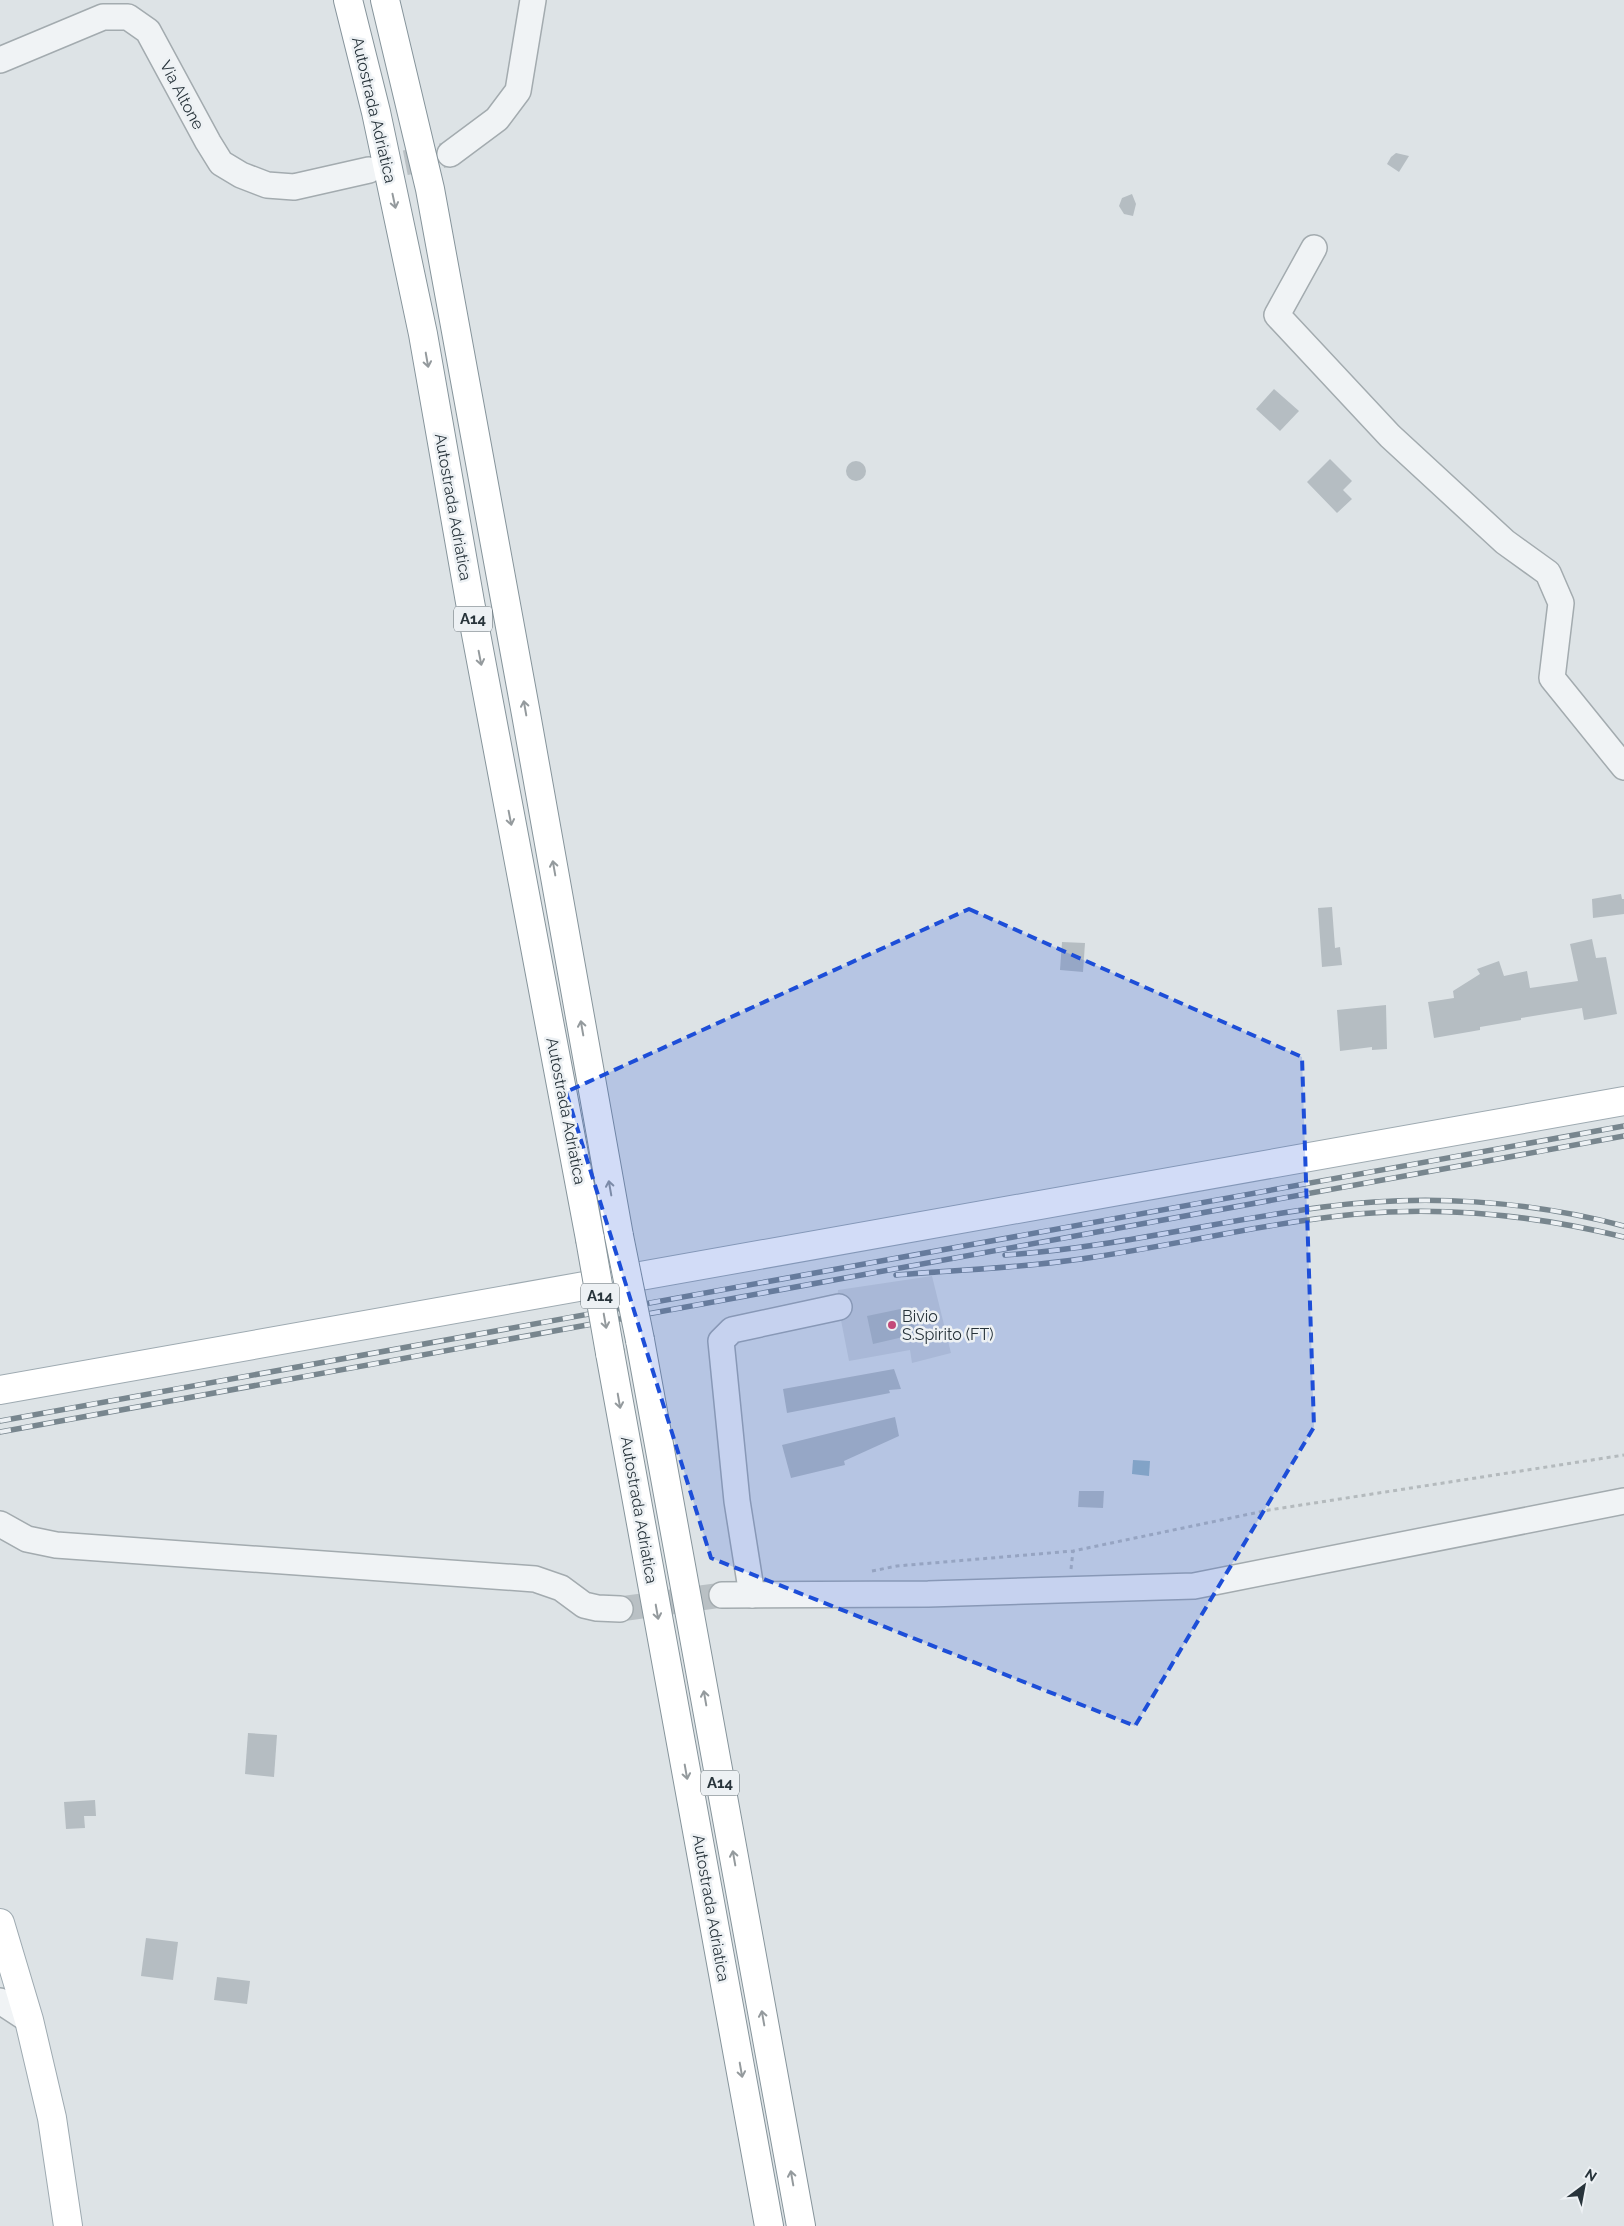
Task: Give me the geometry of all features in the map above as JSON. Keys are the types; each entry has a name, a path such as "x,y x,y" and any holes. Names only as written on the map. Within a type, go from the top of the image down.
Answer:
{"main road":[{"name":"Autostrada Adriatica","path":"348,0 376,112 423,334 470,602 590,1239 769,2226"},
{"name":"Autostrada Adriatica","path":"385,0 430,190 619,1236 640,1340 801,2226"},
{"path":"0,1390 1624,1101"},
{"path":"0,1376 42,1382"},
{"path":"0,1923 30,2020 52,2118 68,2226"}],"street":[{"path":"450,154 497,118 518,90 533,0"},
{"name":"Via Altone","path":"0,60 103,18 128,17 148,31 221,163 241,175 267,185 294,187 369,170"},
{"path":"1314,248 1277,315 1390,436 1504,542 1548,573 1561,603 1552,678 1624,767"},
{"path":"752,1595 737,1501 721,1341 732,1330 839,1307"},
{"path":"722,1595 928,1594 1194,1586 1624,1501"},
{"path":"0,1524 27,1538 56,1545 535,1579 561,1588 584,1604 597,1608 620,1609"},
{"path":"0,2001 30,2020"}],"path":[{"path":"870,1572 897,1566 1072,1550 1269,1510 1624,1455"}],"highlighted area":[{"path":"969,909 1302,1057 1314,1427 1135,1726 711,1558 566,1092"}],"shaded area":[{"path":"932,1276 951,1353 912,1363 910,1350 849,1361 837,1300 838,1290"}],"water":[{"path":"1133,1460 1150,1461 1149,1476 1132,1474"}],"building":[{"path":"1396,153 1409,156 1399,172 1387,164"},
{"path":"1132,194 1136,204 1133,216 1124,214 1119,206 1122,198"},
{"path":"1274,389 1299,411 1280,431 1256,409"},
{"path":"1330,459 1352,481 1343,490 1352,499 1337,513 1307,482"},
{"path":"856,461 863,464 866,471 863,478 856,481 849,478 846,471 849,464"},
{"path":"1621,894 1622,899 1624,899 1624,914 1593,918 1592,899"},
{"path":"1332,907 1335,948 1340,947 1342,965 1322,967 1318,908"},
{"path":"1592,939 1596,958 1606,957 1617,1014 1584,1020 1582,1008 1521,1018 1521,1020 1480,1027 1480,1030 1434,1038 1428,1002 1454,998 1453,991 1480,974 1477,969 1499,961 1504,976 1527,971 1530,988 1578,981 1570,944"},
{"path":"1062,942 1085,943 1083,972 1060,970"},
{"path":"1386,1005 1387,1049 1372,1050 1372,1047 1340,1051 1337,1010"},
{"name":"Bivio S.Spirito (FT)","path":"910,1307 916,1334 873,1344 867,1316"},
{"path":"894,1369 901,1389 889,1390 890,1393 787,1413 783,1389"},
{"path":"895,1417 899,1436 844,1461 845,1465 791,1478 782,1445"},
{"path":"1079,1491 1104,1491 1103,1508 1078,1507"},
{"path":"248,1733 277,1735 274,1777 245,1774"},
{"path":"95,1800 96,1816 84,1816 85,1828 66,1829 64,1802"},
{"path":"146,1938 178,1942 173,1980 141,1976"},
{"path":"217,1977 250,1981 247,2004 214,2000"}],"tunnel":[{"path":"369,170 450,154"},
{"path":"620,1609 722,1595"}],"railway":[{"path":"0,1421 1624,1126"},
{"path":"0,1432 1624,1136"},
{"path":"1005,1255 1085,1247 1323,1207 1399,1201 1437,1200 1513,1205 1550,1210 1624,1226"},
{"path":"896,1275 1058,1262 1115,1254 1288,1223 1357,1214 1390,1212 1458,1212 1525,1218 1624,1237"}],"place":[{"name":"Bivio S.Spirito (FT)","path":"892,1325"}]}
